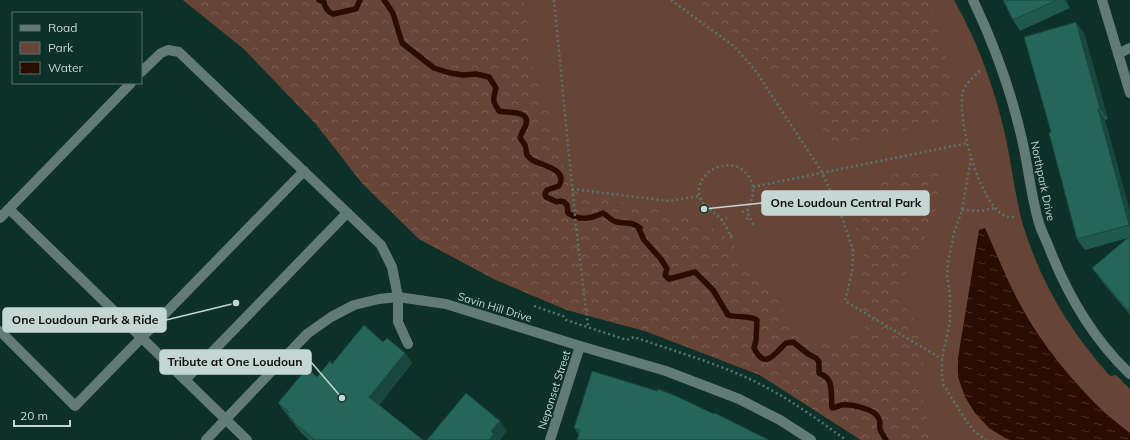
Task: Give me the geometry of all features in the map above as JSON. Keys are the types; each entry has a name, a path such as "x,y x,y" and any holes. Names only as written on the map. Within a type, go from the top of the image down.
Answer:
{"street":[{"name":"Northpark Drive","path":"973,0 1004,72 1020,131 1039,223 1052,256 1081,314 1103,344 1130,374"},
{"path":"1102,0 1130,93"},
{"path":"1118,54 1130,48"},
{"path":"142,71 161,53 168,50 179,52 381,245 392,267 398,297 398,322 408,344"},
{"path":"0,218 130,84"},
{"path":"0,332 75,406 142,339 304,171"},
{"path":"8,209 247,440"},
{"path":"185,380 347,213"},
{"name":"Savin Hill Drive","path":"206,440 307,334 331,317 354,305 379,299 398,297 446,304 666,371 739,399 780,420 811,440"},
{"name":"Neponset Street","path":"550,440 580,346"}],"path":[{"path":"554,0 572,189 588,327"},
{"path":"671,0 735,47 755,70 822,172 843,220 853,251 852,272 845,301 942,359"},
{"path":"980,71 969,81 963,91 962,111 971,158 978,178 995,208 1008,217 1014,217"},
{"path":"753,186 968,143"},
{"path":"971,158 962,210 954,234 948,262 947,275 950,295 950,322 942,359 942,376 943,384 962,416 974,431 986,440"},
{"path":"734,234 731,237 719,217 705,206 699,196 702,180 714,169 726,164 743,171 749,177 753,186 753,195 748,210 752,226"},
{"path":"572,189 669,201 699,196"},
{"path":"962,210 981,211 995,208"},
{"path":"742,212 748,210"},
{"path":"746,219 750,217"},
{"path":"721,220 727,218"},
{"path":"726,228 730,226"},
{"path":"534,306 563,316 566,320 627,340 634,337 703,361 754,382 801,408 846,440"}],"green space":[{"path":"183,0 954,0 971,33 997,103 1006,139 1020,214 1038,267 1069,323 1095,359 1110,376 1116,375 1130,389 1130,440 861,440 760,375 645,331 567,310 494,279 419,239 362,183 316,124 244,49"},
{"path":"183,0 523,0 530,37 532,61 540,92 560,143 563,166 583,190 625,203 670,212 697,221 720,232 738,250 755,279 779,300 788,321 813,341 835,344 858,334 867,326 860,298 860,279 864,253 863,244 855,227 855,209 862,197 879,180 891,175 924,168 940,169 942,190 930,228 904,278 901,301 918,327 924,360 919,384 927,419 933,436 938,440 861,440 760,375 645,331 567,310 494,279 419,239 362,183 316,124 244,49"},
{"path":"691,0 928,0 953,79 942,114 934,128 884,132 836,150 830,144 811,107 797,102 777,84 766,68 760,53 736,37 711,14"}],"water":[{"path":"985,228 1016,297 1038,335 1080,388 1104,412 1130,433 1130,440 1010,440 989,428 975,413 965,397 958,377 958,358 979,230"}],"building":[{"path":"1003,0 1057,0 1013,20"},
{"path":"1076,22 1100,109 1098,109 1129,225 1077,239 1049,133 1051,132 1024,37"},
{"path":"1130,236 1130,313 1092,268"},
{"path":"364,325 383,342 387,338 405,353 369,397 423,440 315,440 293,422 294,421 287,414 289,412 278,403 307,368 317,377 330,361 332,364"},
{"path":"592,371 657,391 658,389 676,396 714,414 715,413 769,440 577,440 580,430 574,428"},
{"path":"466,393 500,421 491,431 494,434 489,440 427,440"}],"waterway":[{"path":"319,0 324,2 327,10 333,14 356,9 360,0"},
{"path":"384,0 393,13 402,43 434,68 450,73 463,75 476,74 489,77 496,88 494,100 499,111 517,113 525,116 526,124 520,138 525,145 527,155 533,161 554,169 560,176 561,181 559,186 547,190 545,194 546,197 557,202 564,202 567,205 568,213 572,216 589,218 603,213 611,220 631,224 640,228 639,229 644,240 661,259 667,269 665,275 669,279 695,272 713,290 728,315 754,318 757,320 754,348 758,355 762,358 770,358 786,343 793,342 808,354 816,358 819,362 819,373 827,378 830,384 832,408 841,405 851,405 873,412 880,420 880,430 886,440"}],"place":[{"name":"One Loudoun Central Park","path":"704,209"},
{"name":"One Loudoun Park & Ride","path":"236,303"},
{"name":"Tribute at One Loudoun","path":"342,398"}]}
